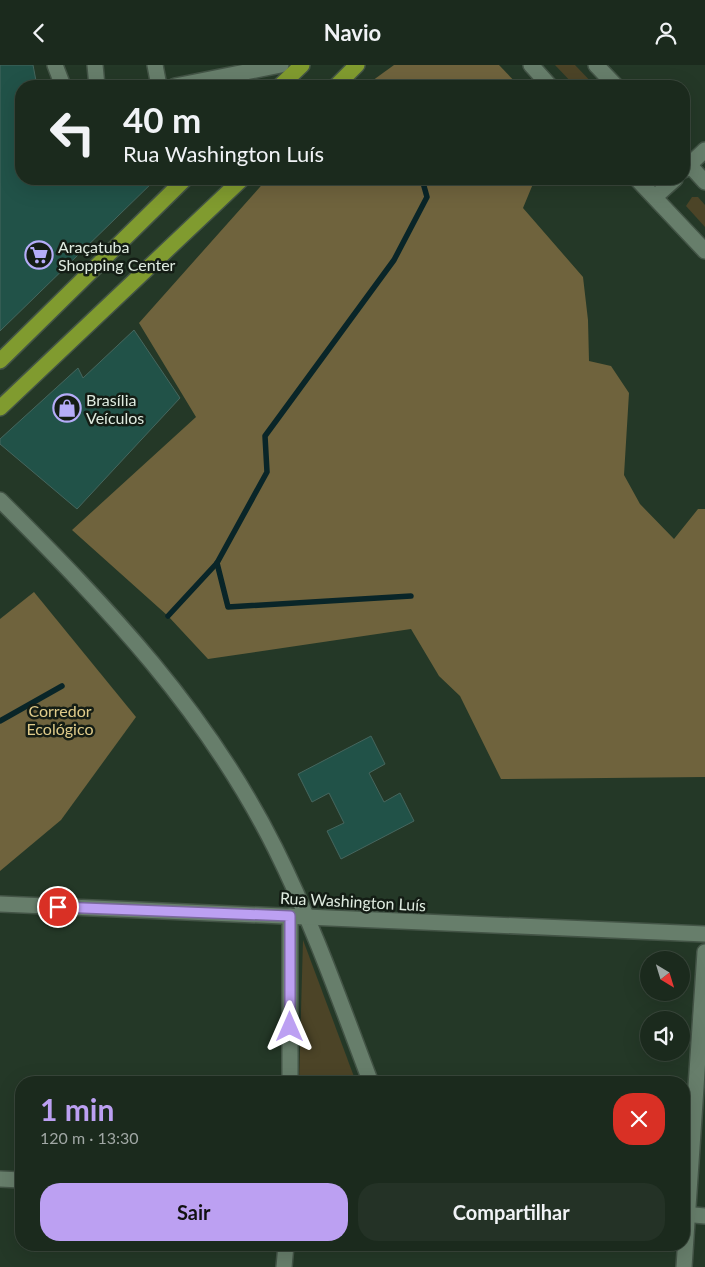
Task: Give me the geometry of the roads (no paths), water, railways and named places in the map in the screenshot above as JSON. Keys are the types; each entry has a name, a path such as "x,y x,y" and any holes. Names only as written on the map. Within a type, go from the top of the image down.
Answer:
{"main road":[{"path":"286,80 302,65"},
{"path":"342,80 358,65"},
{"path":"0,361 179,185"},
{"path":"0,408 236,185"}],"street":[{"path":"55,65 61,80"},
{"path":"95,65 96,80"},
{"path":"155,65 158,80"},
{"path":"205,80 281,65"},
{"path":"531,65 545,80"},
{"path":"596,65 610,80"},
{"path":"690,162 705,150"},
{"path":"690,169 705,182"},
{"path":"643,185 705,251"},
{"path":"655,197 668,185"},
{"path":"0,500 116,618 170,683 203,728 241,787 274,847 307,917 368,1076"},
{"name":"Rua Washington Luís","path":"0,904 705,934"},
{"path":"290,916 290,1076"},
{"path":"690,1160 705,952"},
{"path":"0,1179 15,1180"},
{"path":"690,1215 705,1216"},
{"path":"284,1267 285,1251"},
{"path":"684,1267 685,1251"}],"waterway":[{"path":"168,616 217,563 267,472 265,436 394,260 427,197 424,185"},
{"path":"217,563 228,607 411,596"},
{"path":"0,721 62,686"}],"place":[{"name":"Araçatuba Shopping Center","path":"39,255"},
{"name":"Brasília Veículos","path":"67,408"}],"park label":[{"name":"Corredor Ecológico","path":"60,719"}]}
